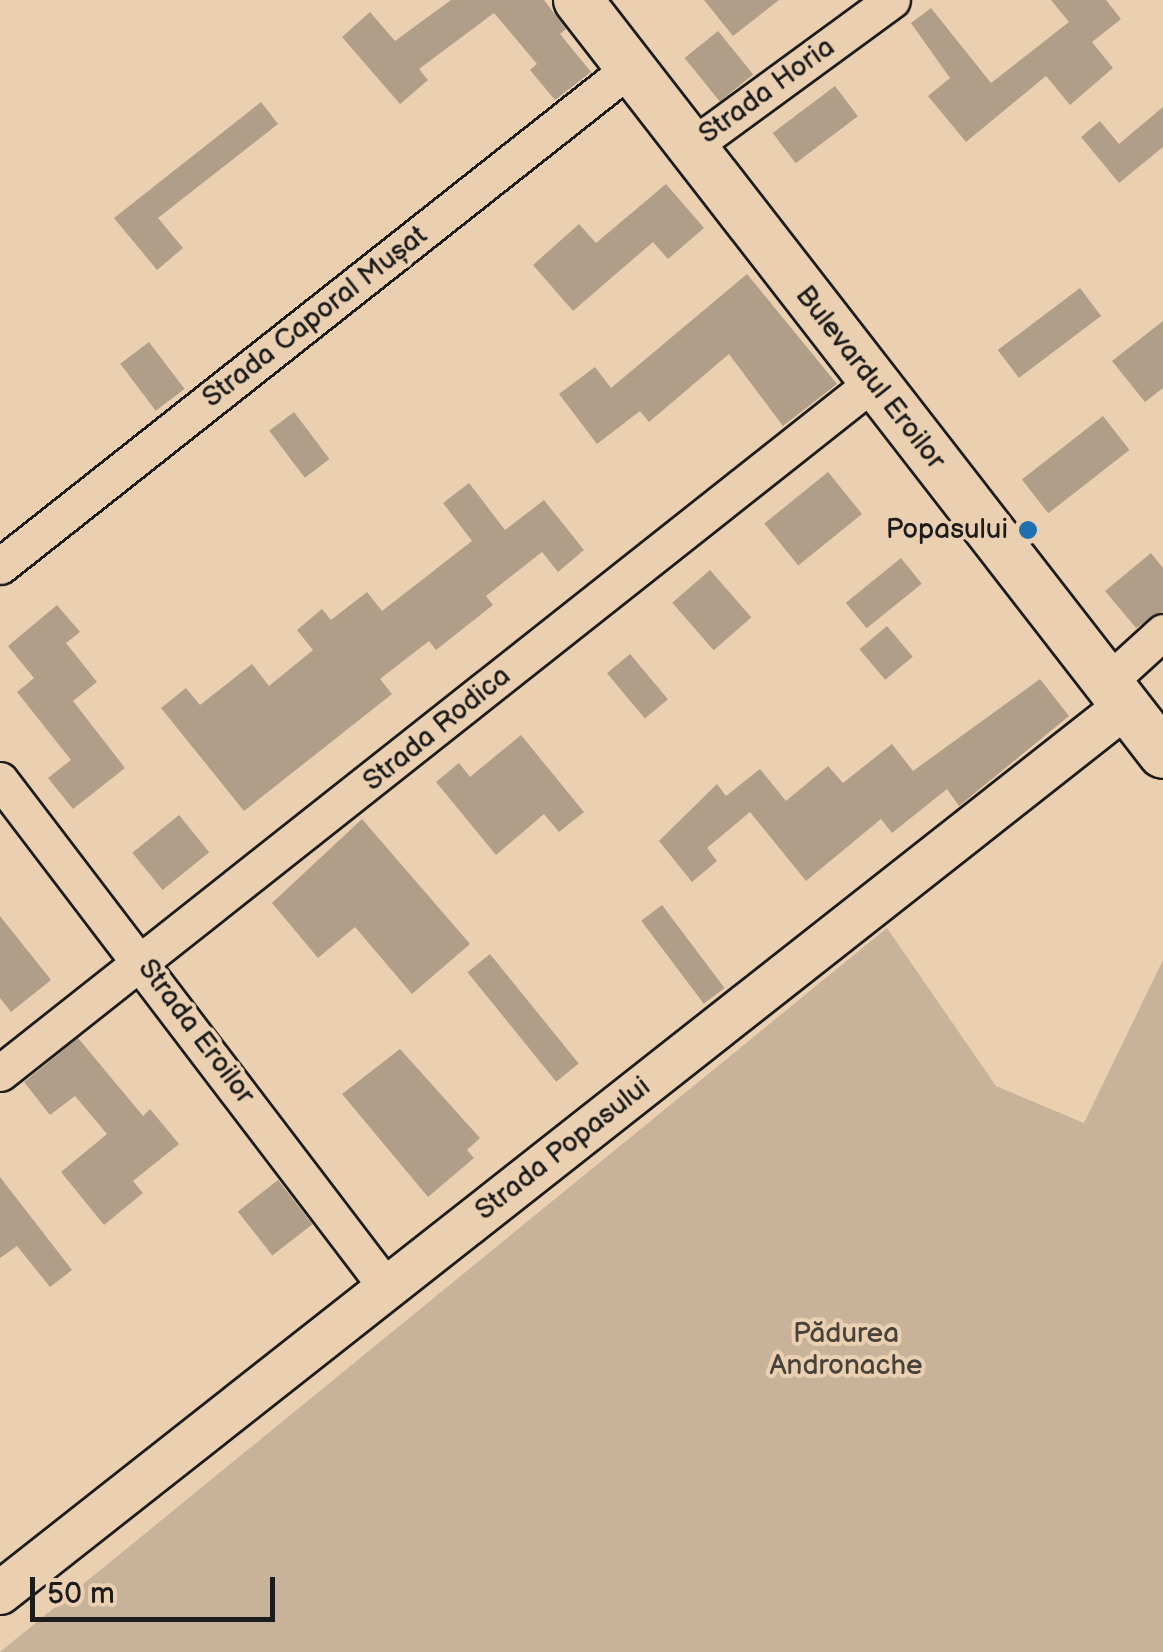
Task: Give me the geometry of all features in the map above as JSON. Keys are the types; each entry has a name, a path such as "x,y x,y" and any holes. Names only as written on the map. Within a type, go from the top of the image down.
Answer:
{"main road":[{"name":"Bulevardul Eroilor","path":"578,0 1163,754"}],"street":[{"name":"Strada Horia","path":"691,147 892,0"},
{"name":"Strada Caporal Mușat","path":"0,566 630,68"},
{"name":"Strada Rodica","path":"0,1073 146,964 872,383"},
{"path":"1117,694 1163,632"},
{"name":"Strada Popasului","path":"0,1593 387,1288 1117,694"},
{"name":"Strada Eroilor","path":"0,780 146,964 387,1288"}],"green space":[{"name":"Pădurea Andronache","path":"887,928 996,1086 1084,1123 1163,960 1163,1652 0,1652"}],"building":[{"path":"451,0 544,0 566,29 560,34 591,72 555,100 530,70 537,64 494,13 419,69 428,80 400,104 342,37 370,12 395,41"},
{"path":"704,0 779,0 733,36"},
{"path":"1051,0 1106,0 1121,19 1092,42 1113,68 1070,105 1046,76 966,142 928,96 950,78 911,23 931,8 991,83 1069,22"},
{"path":"718,31 753,75 720,102 685,58"},
{"path":"835,86 858,116 796,163 773,133"},
{"path":"261,102 278,124 158,218 183,248 157,270 114,218"},
{"path":"1163,107 1163,147 1119,183 1081,137 1100,121 1119,144"},
{"path":"666,184 704,228 668,259 653,242 573,311 533,265 579,224 596,243"},
{"path":"747,274 837,384 783,426 729,354 649,422 640,411 597,444 559,394 595,367 611,388"},
{"path":"1080,288 1101,316 1019,378 998,350"},
{"path":"1163,321 1163,388 1145,402 1112,361"},
{"path":"149,342 185,389 156,411 120,364"},
{"path":"294,412 330,459 305,478 269,431"},
{"path":"1103,416 1129,450 1048,513 1022,479"},
{"path":"828,472 862,514 798,566 764,524"},
{"path":"469,483 505,530 544,500 584,550 558,572 542,552 486,596 493,605 436,650 429,641 380,679 392,694 244,811 161,708 186,688 200,705 252,664 269,686 313,650 297,630 322,609 331,620 367,592 382,611 472,541 443,503"},
{"path":"1151,553 1163,568 1163,611 1136,628 1105,591"},
{"path":"901,558 922,584 867,628 846,603"},
{"path":"710,570 751,618 714,650 672,603"},
{"path":"57,605 80,632 66,643 97,682 73,701 125,768 73,809 48,778 71,760 17,692 34,678 8,646"},
{"path":"887,626 913,657 885,680 859,649"},
{"path":"630,654 668,699 645,718 607,673"},
{"path":"1040,679 1069,716 959,806 947,789 892,833 881,819 806,881 750,812 707,848 717,861 692,882 659,841 717,784 726,796 760,769 786,801 828,766 843,783 892,744 913,771"},
{"path":"521,735 584,812 559,832 544,814 496,855 436,782 459,763 470,777"},
{"path":"179,815 209,852 163,890 132,853"},
{"path":"362,819 470,944 412,994 355,927 318,958 272,903"},
{"path":"662,905 725,988 704,1004 641,921"},
{"path":"0,916 51,980 11,1012 0,998"},
{"path":"490,954 579,1064 556,1082 467,972"},
{"path":"78,1038 143,1116 150,1109 179,1144 133,1181 143,1193 104,1225 61,1172 107,1134 75,1096 50,1115 24,1082"},
{"path":"400,1049 480,1138 467,1150 474,1158 428,1197 342,1094"},
{"path":"0,1177 72,1270 50,1287 17,1246 0,1258"},
{"path":"278,1180 312,1224 272,1256 238,1211"}],"place":[{"name":"Popasului","path":"1028,530"}]}
